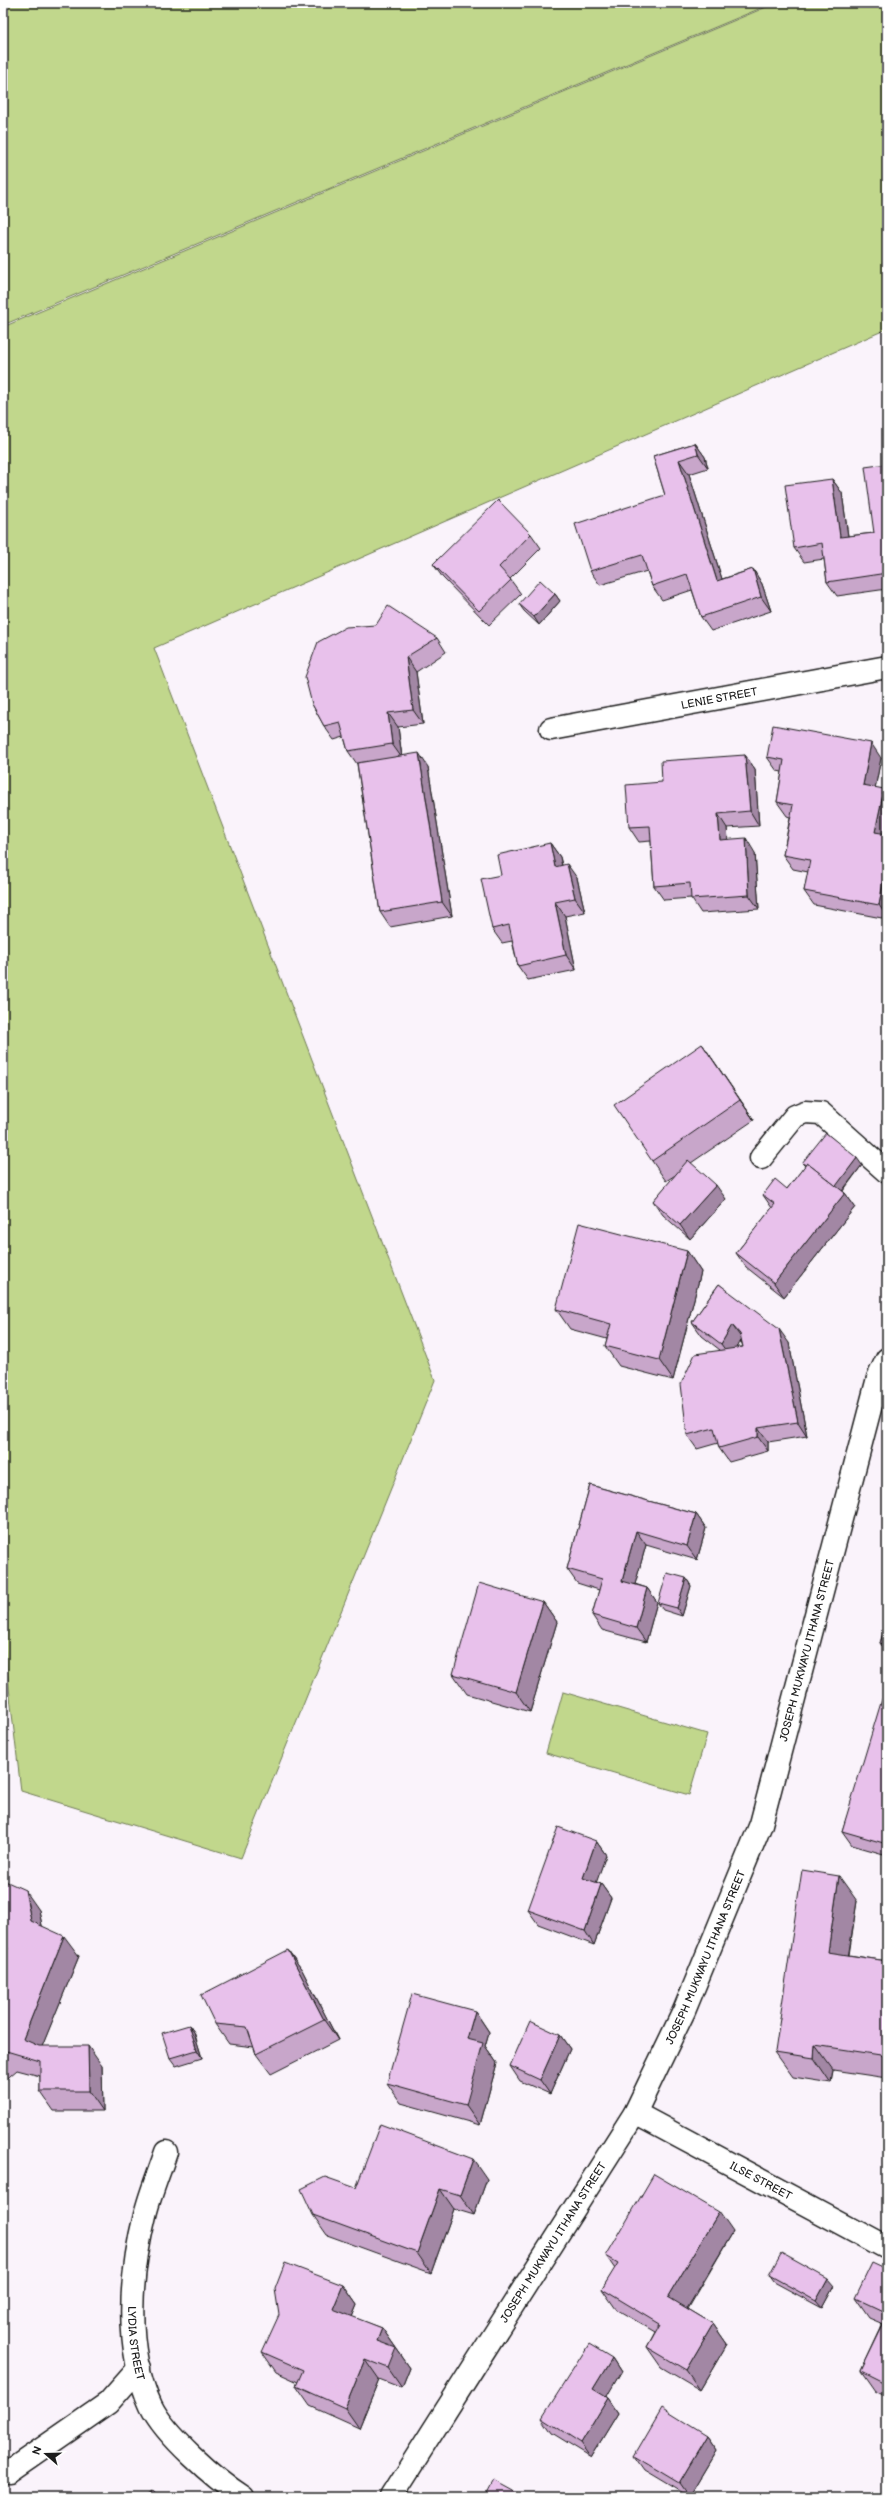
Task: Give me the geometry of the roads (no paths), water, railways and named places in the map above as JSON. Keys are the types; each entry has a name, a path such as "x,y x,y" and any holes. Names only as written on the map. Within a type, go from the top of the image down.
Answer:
{"street":[{"name":"LENIE STREET","path":"551,729 887,667"},
{"path":"761,1158 796,1116 805,1112 821,1112 887,1172"},
{"name":"JOSEPH MUKWAYU ITHANA STREET","path":"391,2497 635,2114 684,2011 760,1824 878,1378 887,1359"},
{"name":"ILSE STREET","path":"635,2114 887,2248"},
{"name":"LYDIA STREET","path":"166,2152 145,2215 134,2279 133,2324 139,2368 152,2406 180,2444 243,2497"},
{"path":"3,2470 10,2471 108,2403 139,2368"}]}
